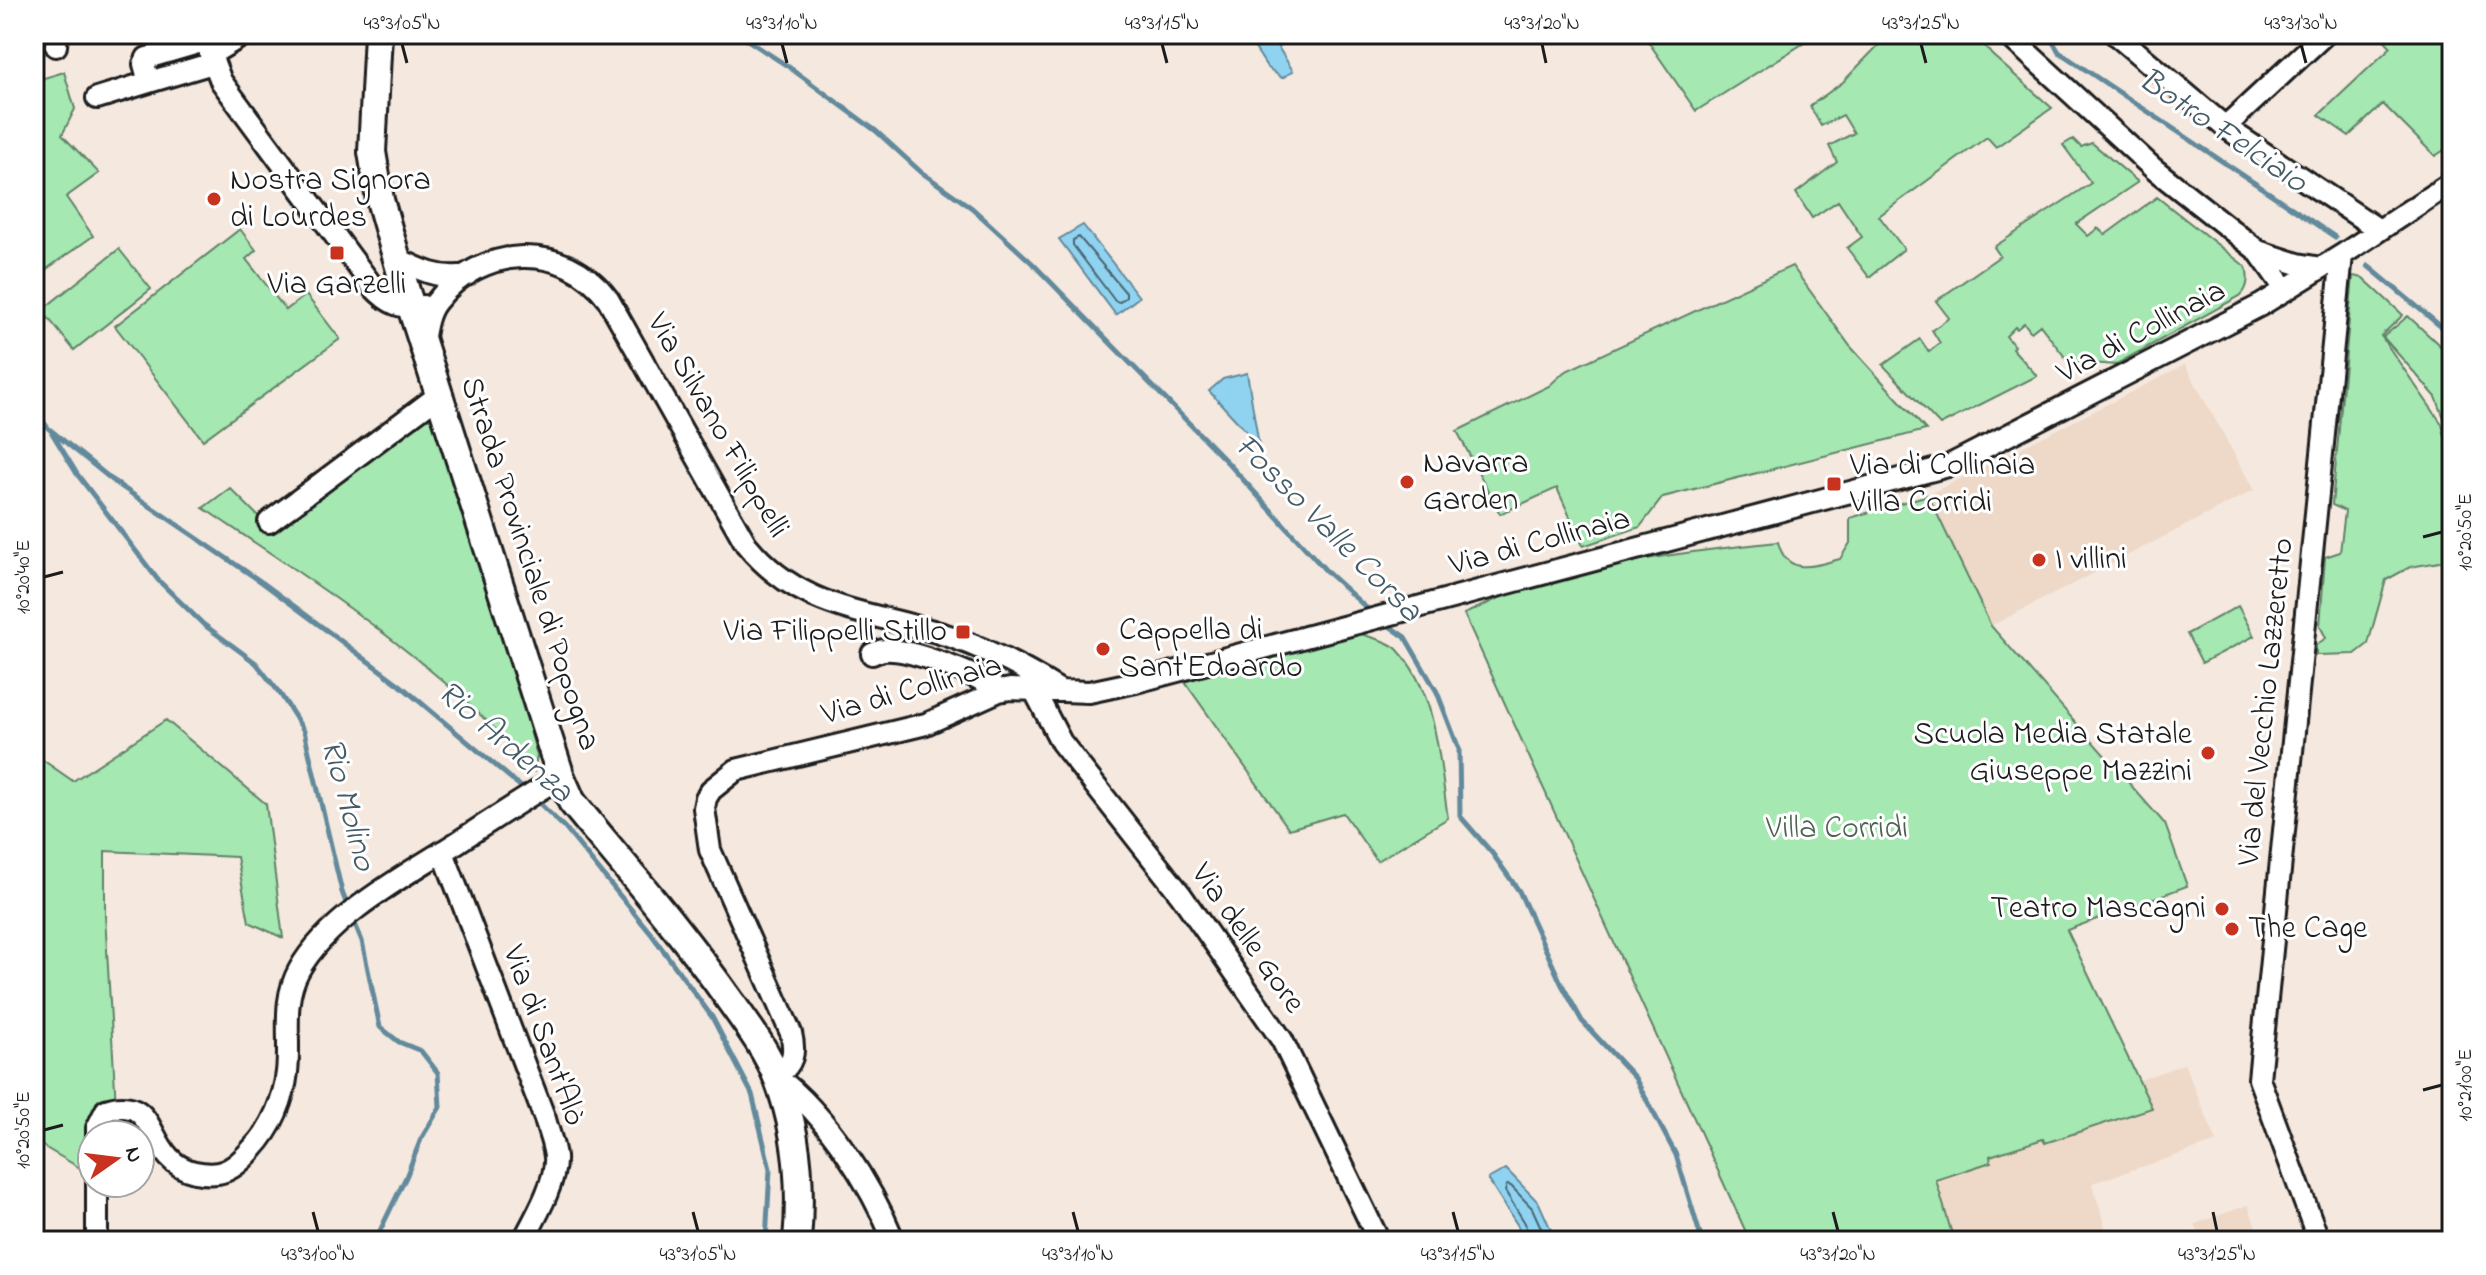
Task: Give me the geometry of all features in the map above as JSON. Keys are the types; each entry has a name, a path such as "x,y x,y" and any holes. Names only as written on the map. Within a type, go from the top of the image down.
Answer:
{"main road":[{"name":"Strada Provinciale di Popogna","path":"378,34 372,152 380,200 396,258 417,300 423,344 439,395 540,789 572,802 706,966 766,1052 777,1077 797,1147 797,1241"}],"street":[{"path":"97,98 149,82 144,64 147,58 207,48 245,34"},
{"path":"2007,34 2154,169 2258,251 2285,289"},
{"path":"2115,34 2225,127 2379,230"},
{"path":"2225,127 2325,34"},
{"path":"207,48 221,81 373,287 391,303 417,300"},
{"name":"Via di Collinaia","path":"777,1077 792,1064 794,1048 791,1033 710,850 704,808 711,790 736,770 926,724 999,691 1089,692 1136,682 1948,466 2181,348 2321,268 2452,182"},
{"path":"2258,251 2321,268"},
{"name":"Via del Vecchio Lazzeretto","path":"2319,1241 2259,1079 2342,255"},
{"name":"Via Silvano Filippelli","path":"417,300 459,276 500,261 536,256 567,264 590,279 608,299 746,544 778,577 819,600 960,640 1028,671 1059,690"},
{"path":"396,258 430,274 459,276"},
{"name":"Via Silvano Filippelli","path":"417,300 459,276"},
{"path":"269,522 439,395"},
{"path":"872,654 883,649 905,653 976,676 999,691"},
{"name":"Via delle Gore","path":"1034,690 1061,742 1181,895 1282,1040 1379,1241"},
{"path":"156,1139 164,1155 187,1171 205,1174 223,1172 234,1166 259,1142 282,1098 288,1071 288,1011 296,975 324,935 395,881 540,789"},
{"name":"Via di Sant'Alò","path":"443,852 545,1119 555,1158 543,1200 523,1241"},
{"path":"777,1077 801,1095 829,1129 881,1209 894,1241"},
{"path":"102,1119 106,1110 122,1105 137,1110 145,1119"},
{"path":"97,1199 97,1241"}],"shaded area":[{"name":"I villini","path":"2185,365 2254,490 1991,626 1928,495"},
{"path":"2184,1064 2217,1142 2092,1183 2109,1241 1954,1241 1928,1176 2096,1120 2151,1109 2140,1080"},
{"path":"2248,1205 2261,1241 2202,1241 2195,1224"}],"green space":[{"path":"1643,34 1800,34 1807,41 1696,111"},
{"path":"1889,34 1975,34 1992,55 2052,108 1996,147 1987,137 1879,216 1904,249 1869,277 1847,248 1862,237 1838,201 1812,218 1796,193 1837,162 1829,146 1854,133 1843,115 1821,126 1810,106 1843,82"},
{"path":"2379,34 2452,34 2452,145 2435,156 2383,104 2349,136 2319,115 2391,47"},
{"path":"64,72 75,109 62,135 99,173 66,197 93,236 41,273 34,270 34,76 41,79"},
{"path":"2073,139 2081,147 2092,143 2138,182 2076,224 2088,236 2098,228 2105,235 2157,197 2246,267 2247,286 2240,296 2115,365 2068,361 2040,325 2031,332 2024,323 2017,329 2015,327 2006,336 2014,346 2012,348 2037,376 1940,425 1883,365 1920,339 1929,352 1940,343 1932,330 1949,318 1936,301 2000,256 1994,247 2091,183 2063,145"},
{"path":"240,229 256,250 246,259 286,310 306,295 340,339 203,440 115,326"},
{"path":"119,249 151,289 74,350 42,310"},
{"path":"1792,266 1850,346 1926,430 1663,497 1640,527 1583,546 1557,488 1500,514 1457,431 1549,386 1564,372"},
{"path":"2353,276 2363,278 2403,315 2381,336 2442,424 2452,454 2452,560 2410,567 2386,580 2368,644 2355,654 2316,655 2316,645 2326,638 2320,626 2325,557 2340,552 2345,511 2332,505"},
{"path":"2408,316 2452,357 2452,439 2436,397 2383,337"},
{"path":"433,412 522,700 537,756 534,771 498,732 419,661 334,597 203,508 230,488 274,532"},
{"name":"Villa Corridi","path":"1928,495 1991,626 2165,824 2187,886 2067,930 2152,1108 2045,1143 2043,1139 1990,1156 1991,1162 1936,1180 1954,1241 1750,1241 1464,614 1514,592 1552,580 1681,554 1778,542 1782,553 1794,565 1811,566 1830,562 1840,559 1850,543 1850,518"},
{"path":"2238,606 2254,636 2202,663 2187,634"},
{"path":"1352,631 1397,649 1421,686 1439,752 1448,818 1377,861 1343,813 1289,829 1182,678"},
{"path":"166,720 266,804 283,938 249,922 237,857 105,851 105,915 116,1107 106,1119 76,1119 76,1166 34,1141 34,754 73,781"}],"water":[{"path":"1246,34 1270,34 1293,71 1282,78 1267,67"},
{"path":"1083,225 1139,297 1116,315 1059,239"},
{"path":"1247,373 1259,445 1209,391 1223,379"},
{"path":"1506,1169 1539,1203 1556,1241 1522,1241 1518,1226 1488,1179"}],"waterway":[{"name":"Fosso Valle Corsa","path":"738,34 876,131 921,172 972,208 1032,263 1228,463 1328,573 1371,612"},
{"name":"Botro Felciaio","path":"2048,34 2059,52 2335,237"},
{"name":"Botro Felciaio","path":"2368,266 2452,339"},
{"name":"Rio Ardenza","path":"34,409 48,428 116,483 263,583 400,685 526,791"},
{"name":"Rio Molino","path":"52,433 77,474 158,580 203,624 256,663 304,731 342,892 349,910"},
{"name":"Fosso Valle Corsa","path":"1385,623 1405,637 1437,692 1459,749 1460,816 1519,891 1582,1021 1635,1078 1676,1155 1702,1241"},
{"name":"Rio Ardenza","path":"534,798 564,827 652,935 712,1017 752,1094 770,1169 766,1241"},
{"name":"Rio Molino","path":"353,919 362,941 380,1027 399,1042 421,1051 438,1073 440,1107 421,1139 375,1241"}],"place":[{"name":"Nostra Signora di Lourdes","path":"214,199"},
{"name":"Via Garzelli","path":"337,253"},
{"name":"Navarra Garden","path":"1407,482"},
{"name":"Via di Collinaia Villa Corridi","path":"1834,484"},
{"name":"I villini","path":"2039,560"},
{"name":"Via Filippelli Stillo","path":"963,632"},
{"name":"Cappella di Sant'Edoardo","path":"1103,649"},
{"name":"Scuola Media Statale Giuseppe Mazzini","path":"2208,753"},
{"name":"Teatro Mascagni","path":"2222,909"},
{"name":"The Cage","path":"2232,929"}]}
